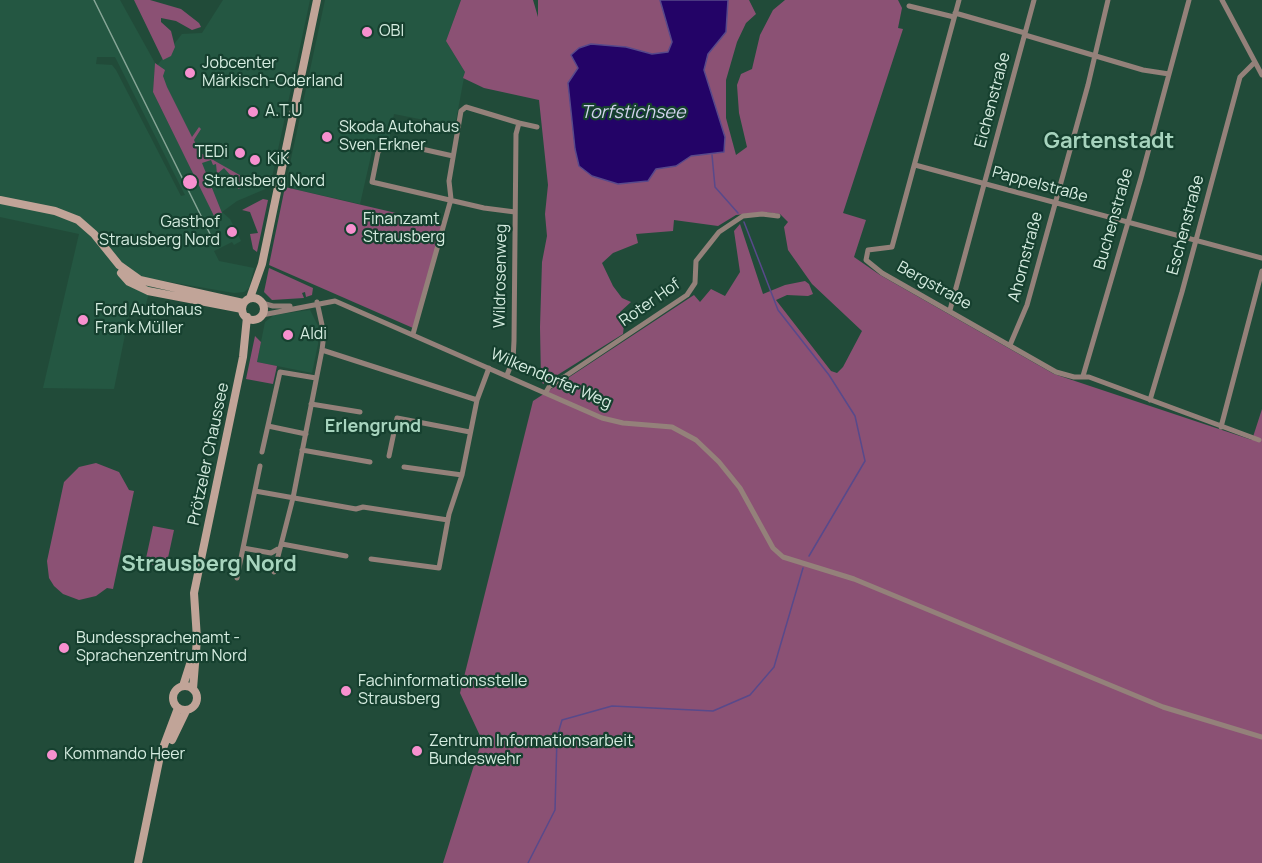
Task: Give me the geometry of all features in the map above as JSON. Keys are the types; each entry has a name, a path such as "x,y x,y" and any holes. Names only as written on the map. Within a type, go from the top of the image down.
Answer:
{"main road":[{"name":"Prötzeler Chaussee","path":"243,357 259,317 262,264 317,0"},
{"path":"0,200 69,216 85,225 100,242 115,267 138,287 245,303 261,302"},
{"name":"Prötzeler Chaussee","path":"245,303 262,264"},
{"path":"245,303 247,317 259,317"},
{"name":"Prötzeler Chaussee","path":"138,863 159,762 182,709 196,703 193,689 197,646 194,593 243,357 247,317"},
{"name":"Prötzeler Chaussee","path":"182,709 173,695 183,686 190,667 195,627"},
{"path":"183,686 193,689"}],"street":[{"name":"Bergstraße","path":"959,0 892,247 868,250 866,260 882,273 1056,372 1074,377 1083,376 1259,440"},
{"name":"Eichenstraße","path":"950,310 1034,0"},
{"name":"Ahornstraße","path":"1010,345 1027,305 1108,0"},
{"name":"Buchenstraße","path":"1083,376 1189,0"},
{"path":"1222,0 1262,75"},
{"path":"909,6 955,15 1169,74"},
{"name":"Eschenstraße","path":"1150,400 1240,77 1255,62"},
{"path":"413,334 451,199 449,182 462,108 537,127"},
{"name":"Wildrosenweg","path":"507,375 513,360 516,134 519,123"},
{"name":"Wildrosenweg","path":"453,156 395,143 385,145 378,152 372,182 484,208 516,212"},
{"name":"Pappelstraße","path":"915,165 1262,258"},
{"name":"Roter Hof","path":"546,392 548,388 687,295 695,283 696,261 719,232 743,216 762,214 778,216"},
{"path":"1221,427 1262,272"},
{"name":"Wilkendorfer Weg","path":"261,302 273,306 304,305"},
{"path":"274,572 293,498 322,350 324,334 317,303"},
{"name":"Wilkendorfer Weg","path":"259,317 304,305 340,303 602,418 623,423 672,427 696,440 719,462 740,488 772,548 783,557 854,579 1163,707 1262,737"},
{"path":"322,350 477,400"},
{"path":"371,559 439,568 448,520 462,475 477,400 489,368"},
{"path":"262,452 280,372 316,378"},
{"path":"311,404 360,412"},
{"path":"389,456 397,418 470,432"},
{"path":"268,426 306,434"},
{"path":"302,450 370,462"},
{"path":"237,578 260,466"},
{"path":"404,466 462,475"},
{"path":"255,491 448,520"},
{"path":"243,548 271,553 280,546 346,556"}],"shaded area":[{"path":"0,0 120,0 155,63 153,92 215,216 156,67 182,34 202,33 223,0 310,0 270,187 237,201 222,212 230,219 241,241 234,245 232,242 214,251 219,261 254,268 249,288 244,292 234,293 153,279 145,307 131,305 114,389 43,388 79,234 0,217","holes":["97,57 115,57 185,195 181,196 116,70 112,65 96,64"]},
{"path":"134,0 150,0 181,9 201,27 192,30 176,21 161,18 161,22 171,31 175,47 171,56 163,60"},
{"path":"325,0 461,0 446,41 465,72 455,126 394,114 389,140 375,138 360,204 285,187"},
{"path":"461,0 533,0 538,17 538,0 660,0 672,42 668,53 652,54 633,49 578,68 568,83 575,149 656,169 691,156 724,152 725,137 718,121 708,117 694,101 722,0 749,0 756,14 746,23 737,42 726,80 726,118 736,155 747,147 739,113 737,85 741,74 752,69 760,35 773,10 785,0 898,0 902,8 898,28 903,29 843,213 866,220 854,257 880,275 1054,374 1252,440 1262,409 1262,863 443,863 482,740 460,693 533,401 694,295 700,302 711,289 725,296 740,272 734,231 740,224 763,294 785,285 805,281 809,284 813,294 808,296 787,295 776,300 831,371 837,373 843,367 862,331 812,284 788,250 784,227 788,222 780,214 765,212 736,215 718,226 674,220 673,231 636,234 638,243 613,253 602,263 613,286 622,298 631,302 620,312 624,325 623,334 543,384 540,327 542,262 547,236 545,214 548,185 539,100 484,88 463,78 465,72 446,41"},
{"path":"155,63 165,70 163,76 167,87 192,137 199,127 201,129 194,140 199,152 252,182 247,185 245,182 240,184 241,188 238,189 236,177 233,178 224,168 217,174 216,164 213,165 211,160 202,163 222,213 214,216 153,92"},
{"path":"285,187 443,224 413,328 269,265"},
{"path":"263,199 268,200 257,252 253,249 250,234 258,233 250,212 242,210"},
{"path":"269,268 313,288 312,295 306,297 305,292 302,293 304,298 272,300 264,292"},
{"path":"310,310 318,326 318,344 312,373 257,362 265,322 274,315"},
{"path":"255,336 261,342 257,362 277,366 273,384 246,379"},
{"path":"96,463 119,472 129,490 134,491 113,589 107,588 96,596 79,600 63,594 54,586 49,578 47,561 64,482 79,467"},
{"path":"153,526 174,530 166,567 145,563"}],"water":[{"name":"Torfstichsee","path":"660,0 728,0 726,32 708,54 704,70 725,137 724,152 691,156 676,166 656,169 648,181 618,184 592,176 579,166 568,83 578,68 571,55 579,48 591,44 626,47 652,54 668,52 672,42"}],"waterway":[{"path":"712,155 715,187 738,213"},
{"path":"744,222 778,310 829,375 855,416 865,461 809,556"},
{"path":"528,863 555,810 557,737 562,720 612,706 713,711 750,695 774,667 803,568"}],"tram line":[{"path":"94,0 213,240"}],"place":[{"name":"OBI","path":"367,32"},
{"name":"Jobcenter Märkisch-Oderland","path":"190,73"},
{"name":"A.T.U","path":"253,112"},
{"name":"Skoda Autohaus Sven Erkner","path":"327,137"},
{"name":"TEDi","path":"240,153"},
{"name":"KiK","path":"255,160"},
{"name":"Strausberg Nord","path":"190,182"},
{"name":"Finanzamt Strausberg","path":"351,229"},
{"name":"Gasthof Strausberg Nord","path":"232,232"},
{"name":"Ford Autohaus Frank Müller","path":"83,320"},
{"name":"Aldi","path":"288,335"},
{"name":"Bundessprachenamt - Sprachenzentrum Nord","path":"64,648"},
{"name":"Fachinformationsstelle Strausberg","path":"346,691"},
{"name":"Zentrum Informationsarbeit Bundeswehr","path":"417,751"},
{"name":"Kommando Heer","path":"52,755"}],"district":[{"name":"Gartenstadt","path":"1109,142"},
{"name":"Erlengrund","path":"373,427"},
{"name":"Strausberg Nord","path":"209,565"}]}
